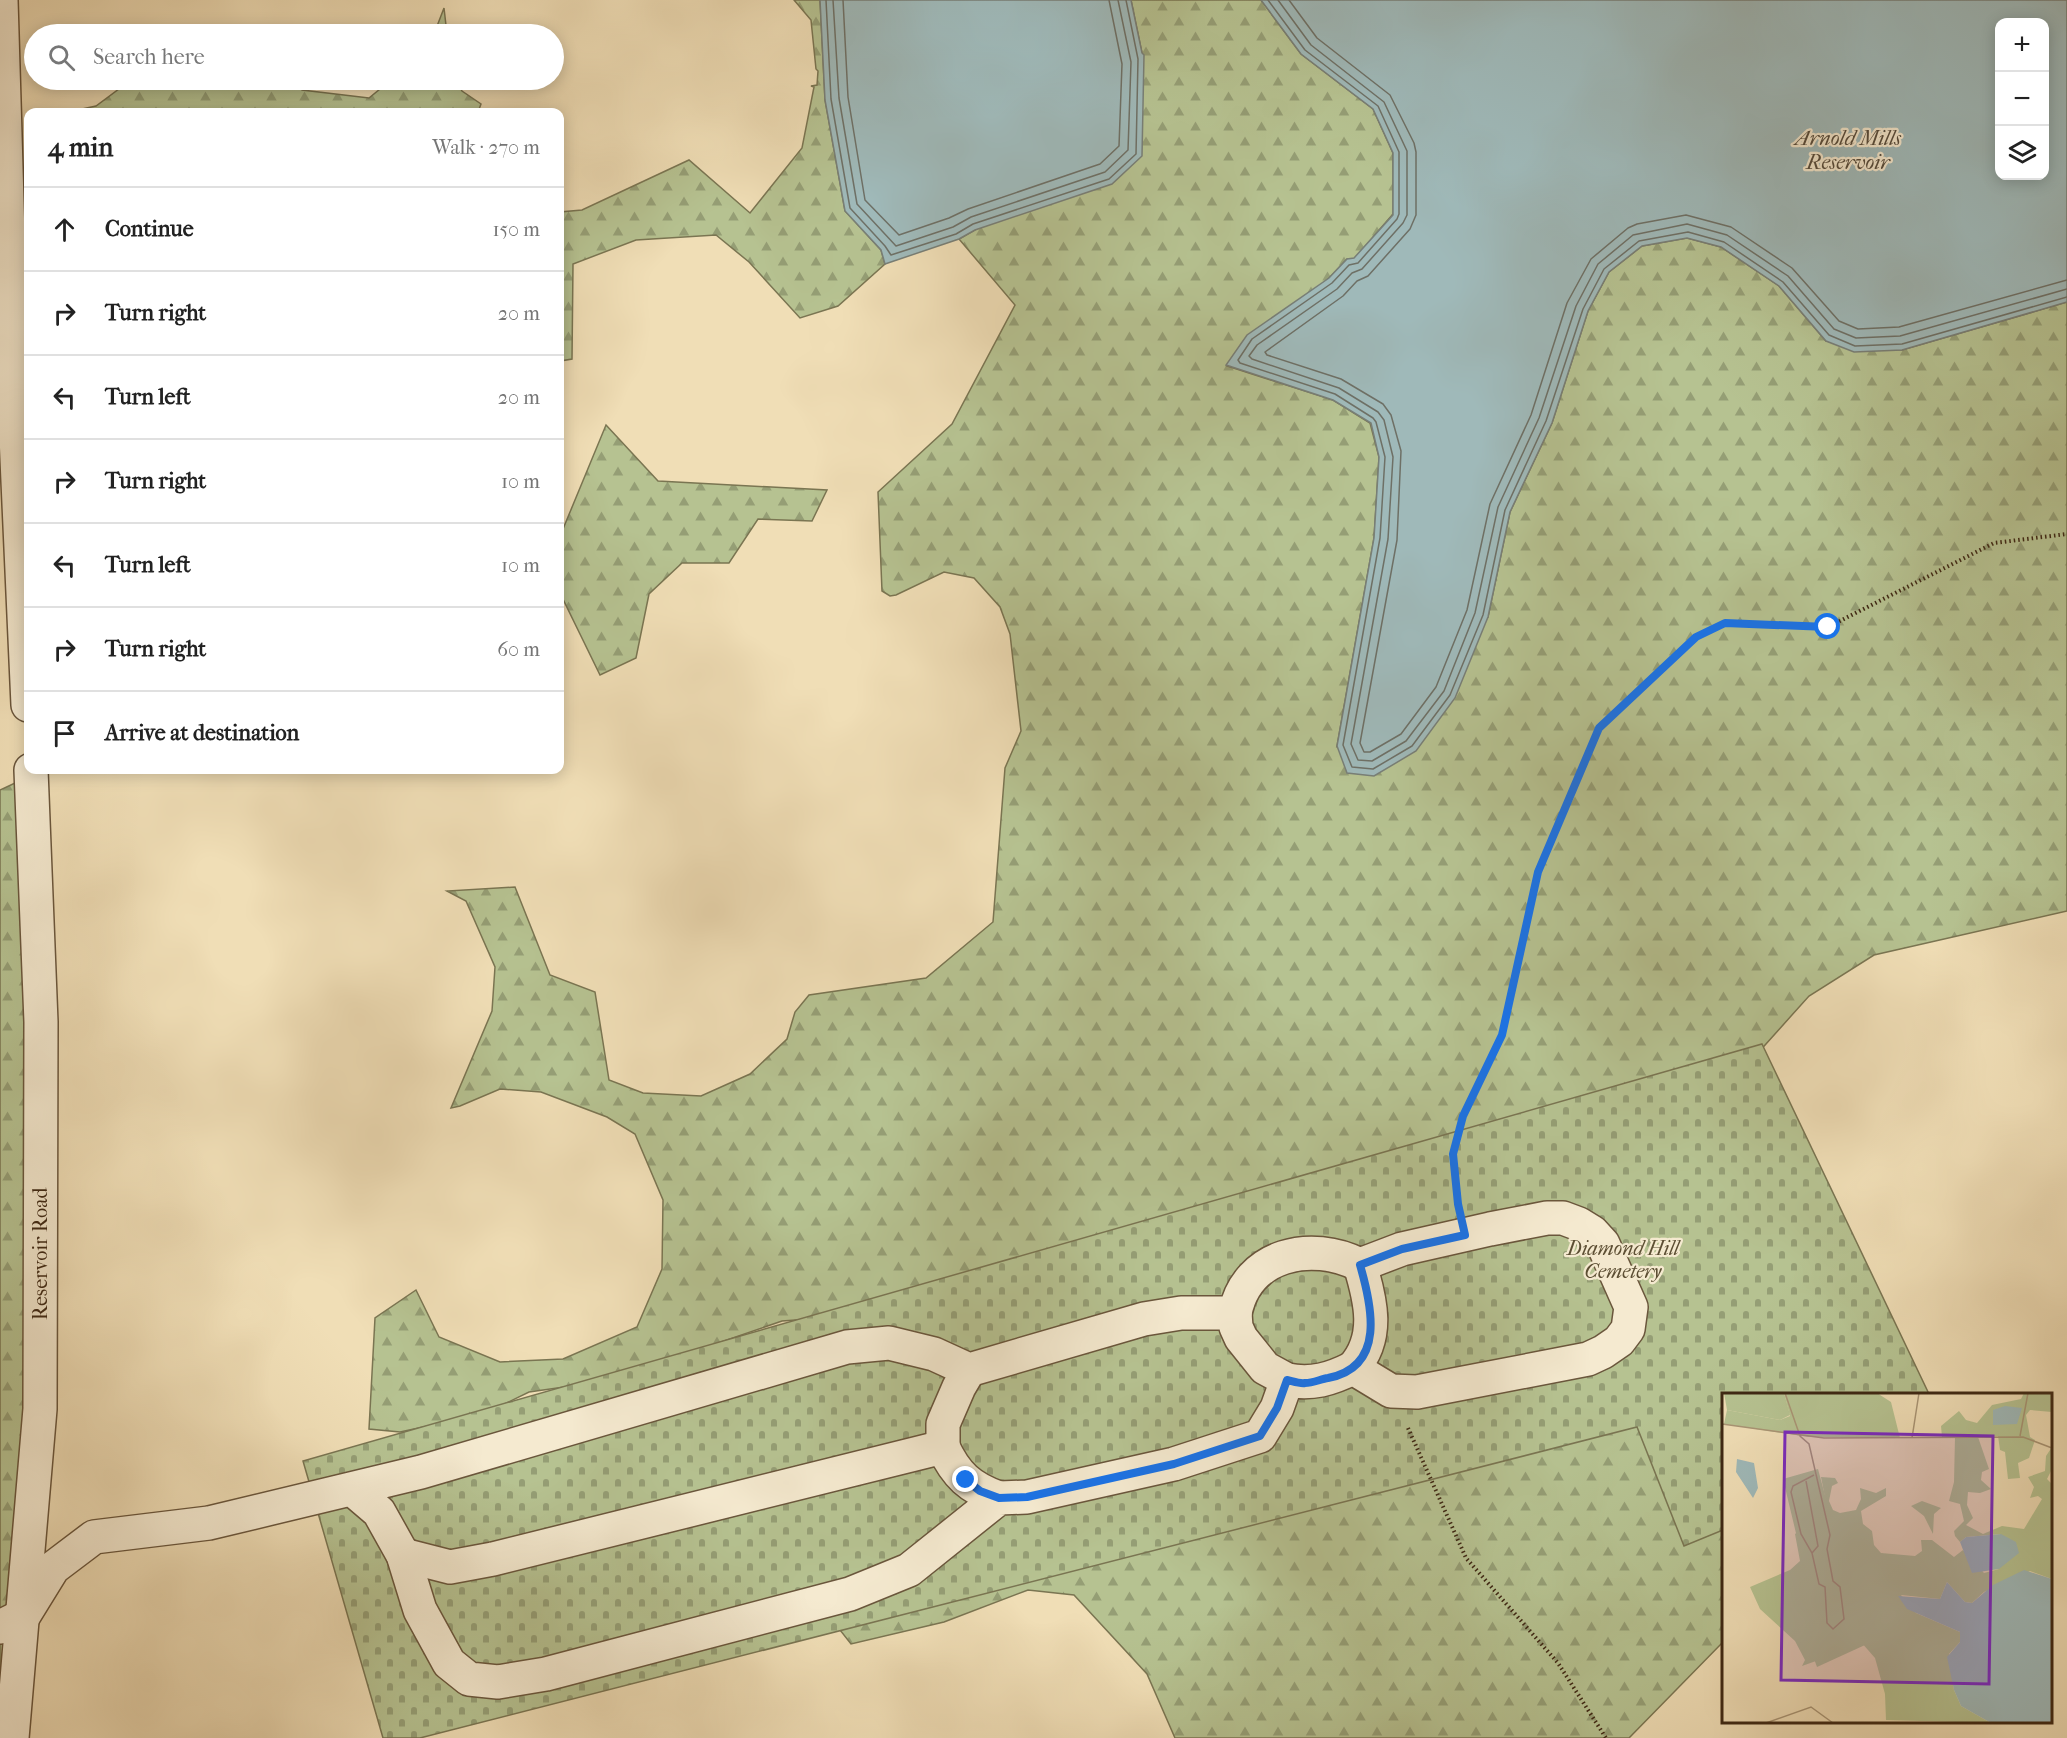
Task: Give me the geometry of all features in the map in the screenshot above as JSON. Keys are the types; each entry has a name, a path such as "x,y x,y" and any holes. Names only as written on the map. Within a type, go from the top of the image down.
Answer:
{"street":[{"path":"2,0 19,683"},
{"name":"Reservoir Road","path":"12,1738 12,1621 40,1409 41,1022 31,774"},
{"path":"1353,1368 1391,1391 1417,1392 1588,1359 1604,1352 1628,1329 1631,1307 1603,1244 1592,1232 1563,1218 1547,1218 1402,1249 1360,1265"},
{"path":"1299,1253 1347,1258 1360,1265 1368,1292 1371,1333 1362,1359 1353,1368 1338,1376 1305,1383 1287,1380 1264,1368 1241,1338 1236,1327 1235,1313 1244,1287 1268,1264 1280,1257 1299,1253"},
{"path":"12,1621 53,1568 94,1537 209,1523 433,1469 847,1347 889,1343 934,1354 969,1370 1144,1319 1181,1314 1235,1313"},
{"path":"969,1370 959,1387 944,1424 943,1447 956,1470 966,1480 980,1491 999,1498 1027,1497 1174,1464 1260,1436 1277,1408 1287,1380"},
{"path":"403,1555 450,1567 493,1559 943,1447"},
{"path":"352,1489 379,1512 403,1555 420,1610 449,1663 469,1679 498,1682 546,1674 850,1594 909,1570 999,1498"}],"path":[{"path":"1465,1235 1458,1204 1453,1154 1463,1116 1502,1035 1538,872 1599,728 1696,637 1725,623 1828,627 1994,543 2067,534"},
{"path":"1391,1391 1466,1558 1558,1663 1606,1738"}],"green space":[{"path":"794,0 820,0 825,100 845,211 881,250 885,264 838,306 800,318 749,262 716,235 636,240 573,264 572,359 564,360 564,212 582,210 689,160 750,213 802,148 814,87 811,86 817,85 818,71 811,20"},
{"path":"1131,0 1261,0 1301,54 1373,109 1393,153 1393,214 1354,259 1347,259 1329,278 1227,366 1333,400 1370,423 1379,457 1374,538 1337,746 1488,617 1510,512 1552,423 1588,311 1609,272 1642,246 1687,238 1721,247 1779,286 1826,341 1902,350 2067,302 2067,911 1874,955 1809,996 1739,1074 960,1308 782,1321 607,1381 529,1392 484,1414 400,1432 369,1429 375,1318 416,1290 439,1337 500,1362 563,1359 637,1327 662,1269 663,1200 635,1134 607,1117 541,1092 500,1089 451,1108 492,1011 495,967 466,901 447,891 515,887 550,975 595,992 609,1080 643,1093 701,1096 750,1074 787,1039 795,1012 809,995 926,978 993,922 1005,768 1021,731 1010,634 1000,607 974,578 944,572 896,595 890,596 882,591 878,492 952,424 1015,305 959,239 975,230 1142,53"},
{"path":"444,8 446,24 438,24"},
{"path":"118,90 302,90 369,98 379,90 461,90 481,104 480,108 87,108 96,106"},
{"path":"606,425 658,481 827,490 812,521 758,519 729,563 682,563 649,594 636,658 600,675 564,601 564,527"},
{"path":"30,776 34,1539 0,1738 0,790"},
{"name":"Diamond Hill Cemetery","path":"1762,1044 1929,1393 1722,1393 1722,1530 1684,1546 1637,1427 420,1738 383,1738 303,1461"},
{"path":"1604,1402 1722,1451 1722,1643 1629,1738 1175,1738 1147,1674 1074,1595 1028,1590 944,1622 851,1644 825,1611"}],"water":[{"path":"820,0 1131,0 1144,55 1142,156 1112,184 975,230 959,239 885,264 881,250 845,211 825,100"},
{"name":"Arnold Mills Reservoir","path":"1261,0 2067,0 2067,302 1902,350 1854,352 1826,341 1779,286 1721,247 1687,238 1642,246 1609,272 1588,311 1552,423 1510,512 1488,617 1455,698 1416,751 1374,776 1347,773 1337,746 1374,538 1379,457 1371,423 1333,400 1226,365 1247,335 1329,278 1347,259 1354,258 1393,215 1393,153 1373,109 1301,54"}],"route":[{"path":"966,1480 980,1491 999,1498 1027,1497 1174,1464 1260,1436 1277,1408 1287,1380 1305,1383 1338,1376 1353,1368 1362,1359 1371,1333 1368,1292 1360,1265 1402,1249 1465,1235 1458,1204 1453,1154 1463,1116 1502,1035 1538,872 1599,728 1696,637 1725,623 1828,627"}]}
